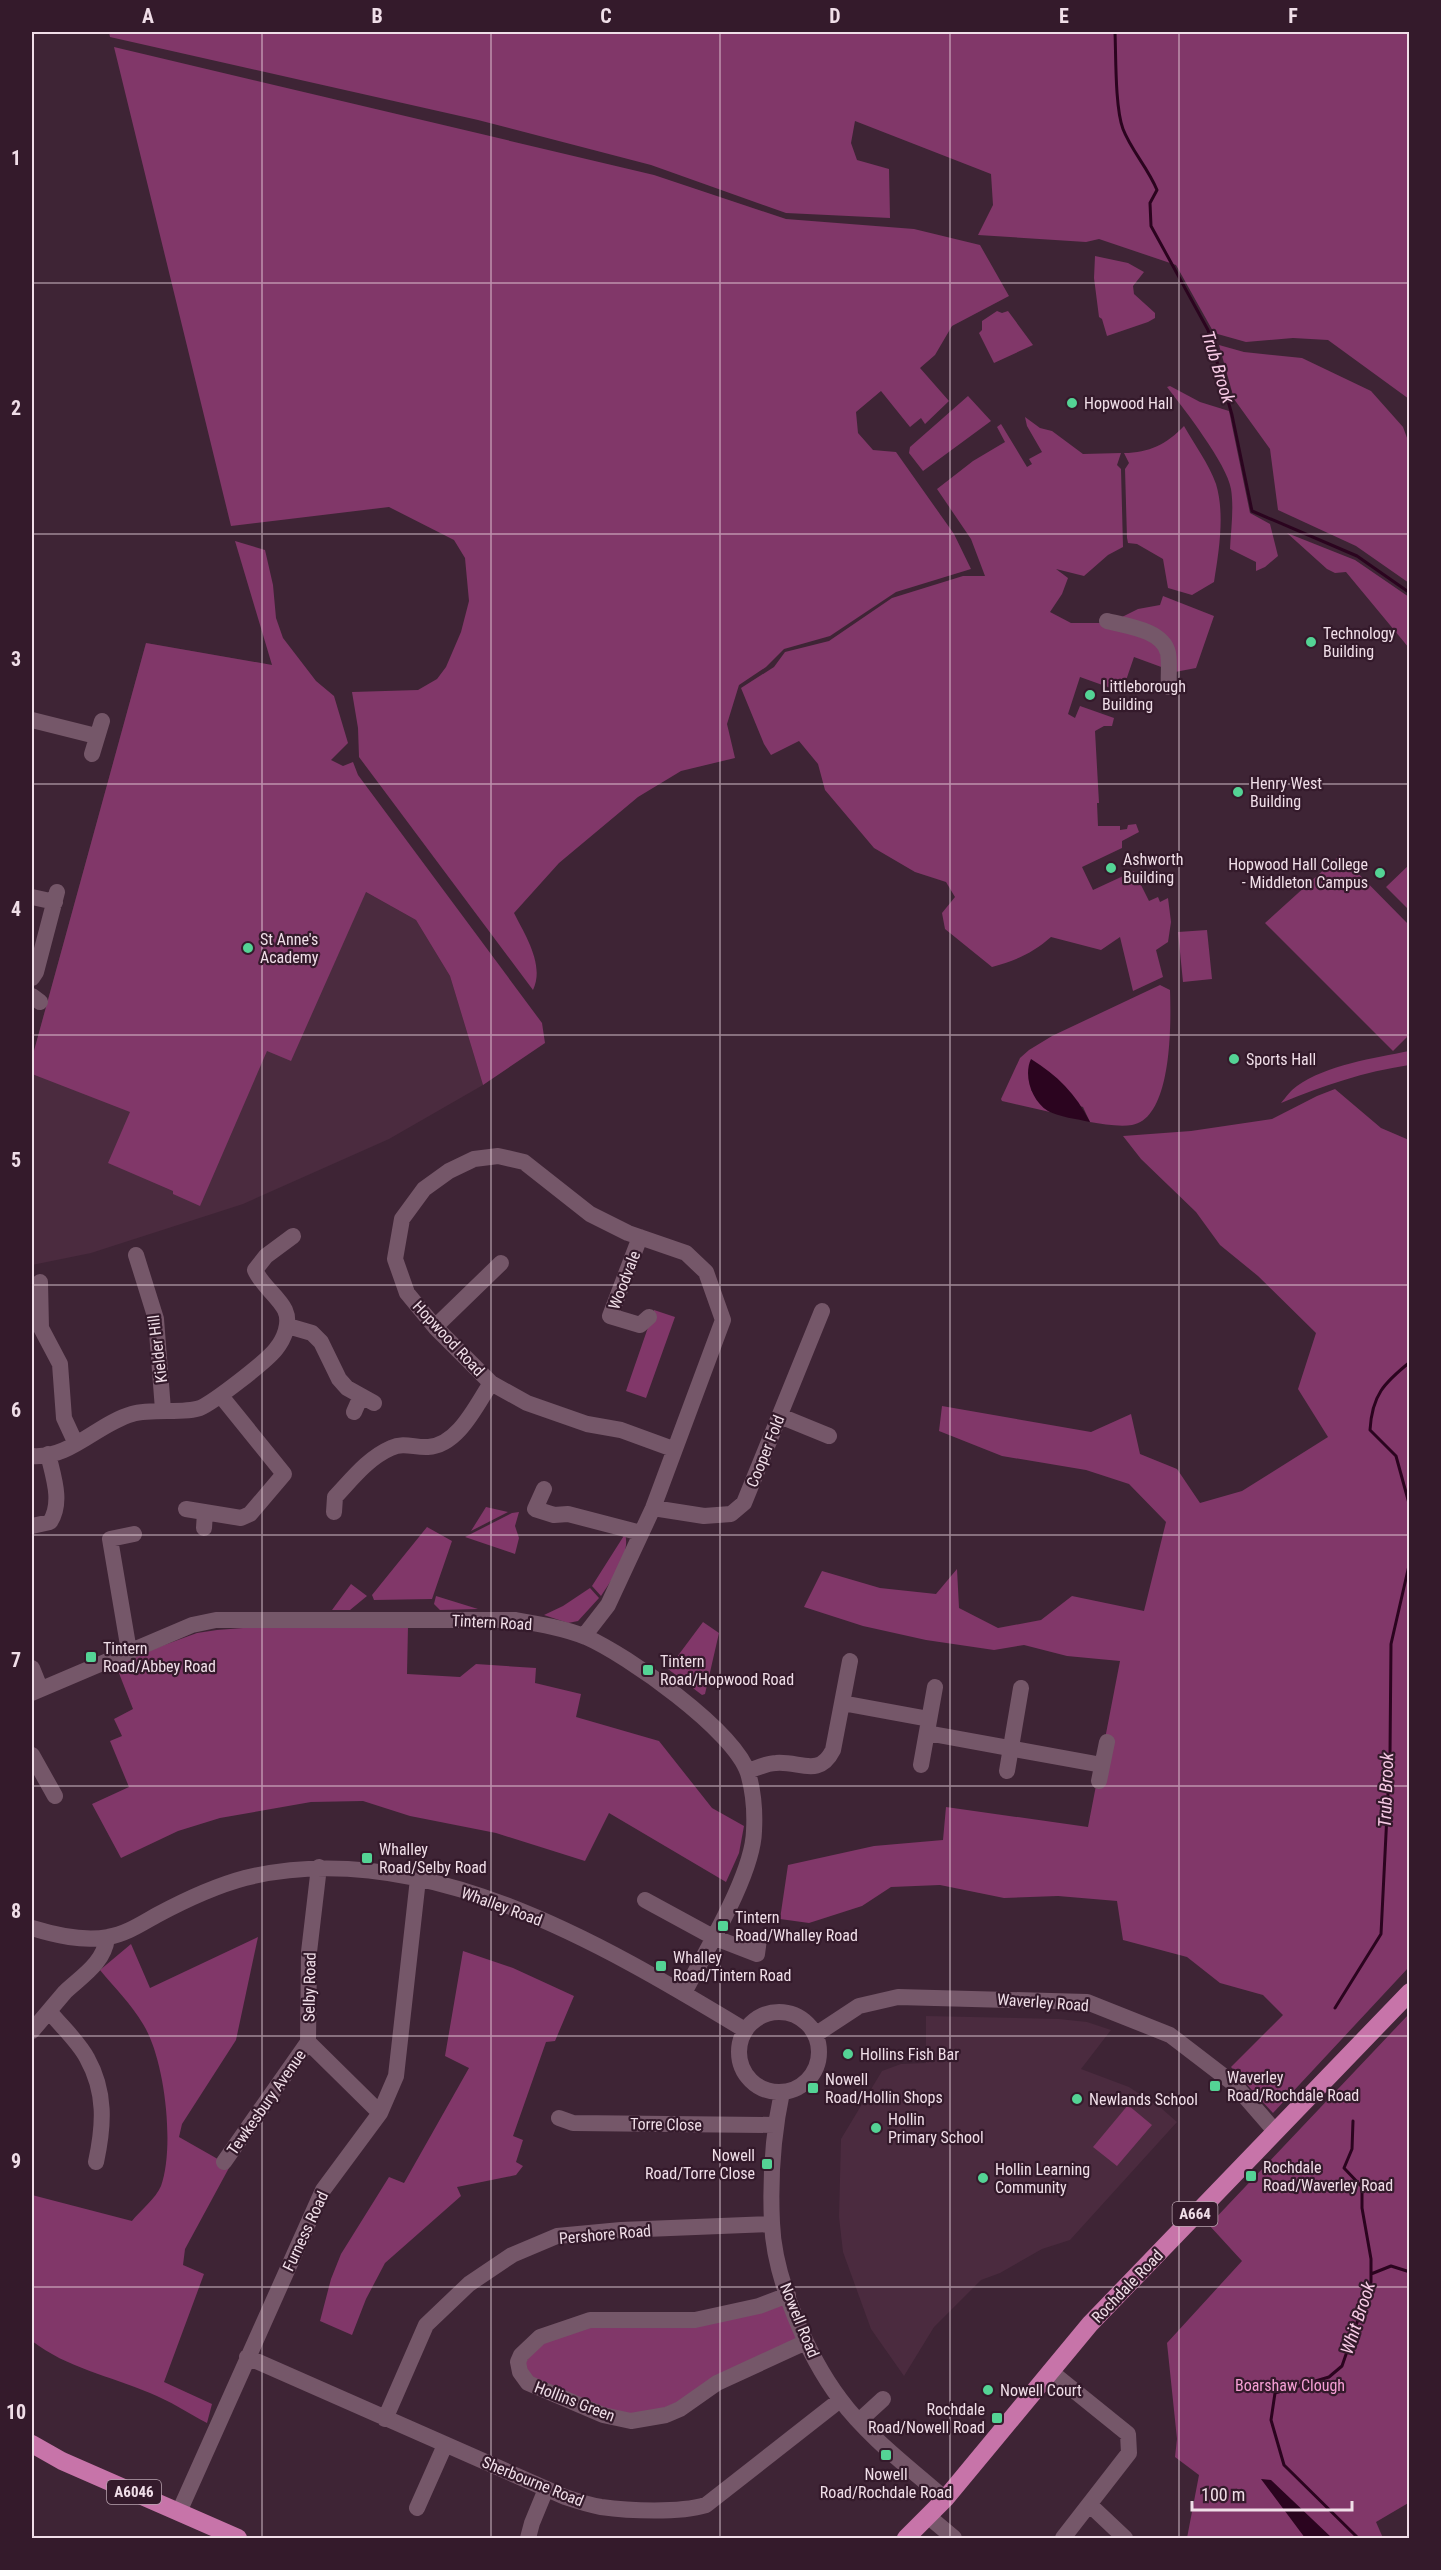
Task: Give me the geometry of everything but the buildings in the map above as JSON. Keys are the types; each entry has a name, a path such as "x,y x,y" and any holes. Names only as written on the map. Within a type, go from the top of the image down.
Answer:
{"main road":[{"name":"Rochdale Road","path":"906,2538 945,2499 1090,2324 1138,2277 1274,2130 1410,1992"},
{"name":"A6046","path":"32,2444 62,2461 238,2538"}],"street":[{"path":"1107,621 1139,630 1163,644 1168,654 1169,687"},
{"path":"32,720 99,729 92,754"},
{"path":"32,897 56,897 36,972 32,978"},
{"name":"Hopwood Road","path":"584,1636 608,1605 653,1508 723,1320 706,1272 686,1253 640,1237 590,1214 524,1162 498,1156 474,1160 448,1171 424,1189 399,1216 395,1259 399,1276 407,1293 435,1327 491,1383 527,1403 587,1424 621,1430 674,1449"},
{"path":"32,1526 50,1522 57,1504 55,1485 40,1455 76,1444 105,1426 132,1414 199,1409 221,1395 276,1350 288,1326 285,1310 261,1283 255,1270 266,1256 294,1236"},
{"name":"Woodvale","path":"640,1237 609,1316 640,1325 649,1317"},
{"name":"Kielder Hill","path":"136,1255 137,1278 156,1319 163,1410"},
{"path":"435,1327 501,1263"},
{"path":"37,1293 41,1328 60,1364 64,1418 76,1444"},
{"name":"Cooper Fold","path":"653,1508 704,1516 731,1514 744,1503 822,1311"},
{"path":"288,1326 312,1333 321,1342 339,1379 347,1388 367,1399 354,1412"},
{"path":"334,1512 335,1497 379,1455 393,1447 411,1445 430,1448 448,1439 462,1427 491,1383"},
{"path":"186,1509 205,1520 241,1518 250,1514 290,1470 221,1395"},
{"path":"780,1416 829,1436"},
{"path":"544,1489 535,1509 554,1515 568,1514 642,1533"},
{"path":"129,1652 103,1540 134,1534"},
{"name":"Tintern Road","path":"36,1691 192,1625 216,1620 516,1620 584,1636 657,1681 702,1717 728,1742 748,1771 754,1833 748,1864 684,1993"},
{"path":"748,1771 776,1763 805,1767 822,1764 833,1750 850,1660"},
{"path":"32,1668 36,1691"},
{"path":"921,1765 935,1687"},
{"path":"1008,1771 1021,1688"},
{"path":"842,1703 1101,1773 1107,1742"},
{"path":"32,1755 56,1796"},
{"name":"Whalley Road","path":"32,1928 66,1936 106,1938 131,1930 197,1895 243,1879 280,1871 319,1867 375,1871 418,1879 488,1898 563,1929 684,1993 745,2030"},
{"name":"Selby Road","path":"319,1867 309,1952 308,2042 380,2113"},
{"name":"Furness Road","path":"179,2512 323,2190 380,2113 396,2076 418,1879"},
{"path":"645,1900 713,1937 758,1954 759,1939"},
{"path":"32,2031 91,1969 105,1950 106,1938"},
{"name":"Waverley Road","path":"814,2035 859,2006 898,1996 1087,2002 1170,2035 1234,2084 1274,2130"},
{"path":"49,2011 87,2057 103,2098 103,2130 96,2162"},
{"path":"775,2012 798,2018 814,2035 818,2048 813,2072 800,2085 782,2092 769,2091 758,2086 745,2072 739,2054 740,2042 745,2030 759,2018 775,2012"},
{"name":"Tewkesbury Avenue","path":"224,2162 308,2042"},
{"name":"Nowell Road","path":"782,2092 775,2125 772,2224 788,2295 806,2342 840,2400 859,2421 945,2499"},
{"name":"Torre Close","path":"559,2118 573,2123 775,2125"},
{"name":"Pershore Road","path":"385,2419 426,2325 469,2284 512,2255 557,2236 621,2230 772,2224"},
{"name":"Hollins Green","path":"788,2295 759,2306 695,2320 590,2320 540,2337 521,2355 518,2362 520,2372 528,2383 603,2415 630,2421 666,2415 680,2409 717,2383 806,2342"},
{"name":"Sherbourne Road","path":"247,2357 546,2489 601,2507 692,2510 706,2505 840,2400"},
{"path":"1050,2371 1128,2434 1129,2453 1063,2538"},
{"path":"859,2421 883,2398"},
{"path":"417,2508 445,2445"},
{"path":"528,2538 546,2489"},
{"path":"1090,2505 1125,2538"},
{"path":"929,2517 954,2538"}],"shaded area":[{"name":"St Anne's Academy","path":"146,643 272,665 366,892 416,920 450,976 483,1085 389,1139 243,1204 91,1253 32,1265 32,1058"},
{"path":"1031,1059 1065,1086 1079,1103 1090,1122 1057,1115 1042,1107 1030,1088 1028,1073"},
{"name":"Hollin Learning Community","path":"926,2016 1059,2019 1087,2022 1111,2030 1081,2069 1129,2087 1161,2108 1177,2122 1070,2240 1042,2249 1000,2273 981,2280 934,2327 904,2376 871,2329 843,2252 839,2217 841,2139 882,2071 901,2064 926,2063"},
{"path":"1261,2479 1271,2480 1332,2538 1305,2538"}],"green space":[{"path":"109,32 1409,32 1409,399 1328,340 1293,338 1246,342 1214,333 1176,265 1099,239 1086,242 978,235 993,205 991,174 855,121 851,143 857,160 889,169 890,218 786,213 651,165 478,120 110,37"},
{"path":"114,47 654,175 786,219 914,229 980,245 1009,296 952,326 935,355 920,368 949,401 925,424 921,418 910,427 881,391 856,412 858,433 873,450 896,452 954,534 971,569 896,592 830,636 784,649 766,667 739,685 727,724 735,758 681,771 638,797 559,863 514,913 535,960 537,971 533,990 359,757 358,728 352,692 418,690 437,679 446,667 461,632 469,601 465,558 454,540 389,507 231,526"},
{"path":"1095,256 1128,263 1144,272 1133,286 1134,294 1155,313 1155,318 1107,336 1102,319 1099,317 1094,278"},
{"path":"997,311 1002,313 1008,311 1033,345 994,363 979,333 982,330 982,321"},
{"path":"1219,345 1244,352 1302,358 1371,391 1403,427 1410,446 1409,583 1356,546 1278,510 1270,449 1234,399"},
{"path":"1170,386 1200,402 1229,411 1250,513 1270,524 1278,556 1265,567 1256,571 1256,562 1230,549 1232,504 1228,478 1204,437 1167,387"},
{"path":"968,396 991,421 923,471 909,453 910,447"},
{"path":"1025,417 1040,428 1052,431 1083,454 1121,453 1117,465 1121,469 1123,547 1108,555 1084,576 1056,569 1068,578 1062,594 1050,612 1071,623 1106,623 1157,640 1164,668 1134,657 1122,692 1080,677 1068,714 1075,718 1080,706 1114,718 1112,726 1104,726 1095,731 1098,826 1120,826 1120,830 1127,829 1128,825 1136,824 1139,832 1122,841 1122,848 1082,867 1093,890 1134,871 1149,901 1158,897 1160,902 1168,898 1171,922 1168,942 1156,950 1163,977 1133,991 1120,937 1101,950 1051,937 1023,956 992,967 945,929 942,913 955,897 946,882 915,872 874,848 825,790 818,764 799,741 771,755 764,744 741,688 774,667 785,652 829,641 892,598 963,576 985,576 971,539 937,489 973,461 1005,442 997,427 1001,424 1027,467 1032,464 1029,459 1042,452 1027,426"},
{"path":"1184,426 1216,484 1221,520 1214,582 1192,595 1168,588 1163,559 1137,544 1128,543 1127,538 1125,469 1129,463 1124,453 1157,446 1171,438"},
{"path":"1287,533 1355,560 1409,597 1409,648 1346,572 1335,573 1327,569"},
{"name":"St Anne's Academy","path":"235,541 265,550 273,585 276,618 283,638 316,681 334,696 348,743 331,760 343,766 353,762 358,775 542,1023 545,1043 483,1085 450,976 416,920 366,892 291,1061 267,1051 200,1206 173,1194 173,1191 108,1163 130,1112 32,1074 32,1058 146,643 272,665"},
{"path":"1163,596 1214,616 1196,668 1175,672 1176,660 1120,618 1138,609 1160,605"},
{"path":"1340,855 1409,925 1409,1035 1393,1051 1265,923"},
{"path":"1409,865 1409,910 1386,887"},
{"path":"1207,930 1212,979 1183,982 1178,932"},
{"path":"1160,985 1170,990 1167,1066 1155,1105 1145,1118 1127,1126 1090,1122 1083,1107 1031,1090 1050,1112 1002,1101 1020,1058 1029,1050 1052,1036"},
{"path":"1409,1051 1409,1065 1344,1080 1281,1103 1295,1088 1322,1073 1351,1063"},
{"path":"1335,1089 1381,1128 1409,1140 1409,1967 1273,2113 1231,2067 1283,2015 1263,1995 1220,1983 1187,1957 1123,1940 1117,1901 1058,1896 1004,1898 940,1885 891,1887 862,1906 809,1923 780,1919 788,1865 874,1846 943,1840 946,1807 1088,1827 1120,1661 1067,1656 1024,1645 994,1650 926,1640 863,1626 804,1607 822,1571 880,1588 936,1594 957,1569 959,1608 998,1628 1041,1620 1072,1596 1144,1611 1166,1522 1129,1484 1086,1470 1002,1456 939,1431 942,1406 1091,1432 1131,1414 1140,1454 1177,1469 1200,1503 1242,1491 1328,1437 1298,1389 1316,1333 1258,1276 1220,1245 1196,1212 1141,1159 1123,1136 1191,1131 1272,1119"},
{"path":"654,1310 675,1317 646,1398 626,1391"},
{"path":"486,1507 508,1512 471,1531"},
{"path":"519,1512 515,1526 519,1538 515,1554 465,1537 512,1513"},
{"path":"427,1527 452,1541 432,1599 374,1600 372,1595"},
{"path":"625,1534 623,1558 601,1596 592,1586"},
{"path":"351,1584 367,1596 350,1610 332,1610"},
{"path":"590,1588 599,1598 578,1621 568,1623 544,1615 563,1606"},
{"path":"436,1596 478,1609 440,1610 434,1604"},
{"path":"703,1622 719,1633 705,1694 702,1695 668,1669"},
{"path":"267,1626 408,1626 407,1674 460,1677 476,1664 536,1668 535,1683 581,1694 576,1717 659,1741 712,1808 744,1826 739,1853 726,1882 609,1813 585,1861 496,1833 410,1816 363,1801 311,1802 220,1818 178,1831 121,1858 92,1804 129,1787 110,1741 122,1736 114,1719 133,1709 115,1663 197,1633"},
{"path":"258,1937 236,2040 182,2124 179,2137 230,2166 185,2249 183,2265 204,2274 164,2382 212,2404 207,2423 157,2396 60,2358 32,2341 32,2195 132,2221 152,2200 161,2186 165,2169 167,2127 166,2104 157,2059 151,2039 139,2017 100,1970 131,1944 150,1988"},
{"path":"463,1951 513,1968 574,1996 555,2041 546,2042 513,2136 523,2140 516,2162 523,2166 516,2175 457,2187 461,2196 385,2263 366,2299 352,2335 320,2321 331,2279 341,2254 389,2177 404,2183 469,2068 445,2056"},
{"name":"Boarshaw Clough","path":"1409,2014 1410,2502 1376,2522 1383,2538 1187,2538 1199,2475 1175,2457 1177,2439 1167,2343 1242,2261 1209,2225"},
{"path":"1128,2105 1152,2125 1117,2166 1093,2147"},
{"path":"781,2301 806,2342 696,2395 631,2421 527,2377 523,2366 540,2341 593,2322 694,2324"}],"waterway":[{"name":"Trub Brook","path":"1115,32 1120,120 1130,144 1157,190 1150,203 1151,226 1208,330 1232,415 1252,511 1357,556 1410,593"},
{"name":"Trub Brook","path":"1410,1362 1381,1391 1373,1408 1370,1430 1396,1456 1410,1507"},
{"name":"Trub Brook","path":"1335,2008 1381,1934 1390,1754 1391,1644 1410,1561"},
{"name":"Whit Brook","path":"1353,2121 1352,2149 1344,2168 1362,2187 1362,2208 1371,2259 1371,2282 1342,2366 1329,2377 1275,2393 1271,2420 1284,2465 1358,2538"},
{"name":"Whit Brook","path":"1371,2274 1391,2266 1410,2272"}],"place":[{"name":"Hopwood Hall","path":"1072,403"},
{"name":"Technology Building","path":"1311,642"},
{"name":"Littleborough Building","path":"1090,695"},
{"name":"Henry West Building","path":"1238,792"},
{"name":"Ashworth Building","path":"1111,868"},
{"name":"Hopwood Hall College - Middleton Campus","path":"1380,873"},
{"name":"St Anne's Academy","path":"248,948"},
{"name":"Sports Hall","path":"1234,1059"},
{"name":"Tintern Road/Abbey Road","path":"91,1657"},
{"name":"Tintern Road/Hopwood Road","path":"648,1670"},
{"name":"Whalley Road/Selby Road","path":"367,1858"},
{"name":"Tintern Road/Whalley Road","path":"723,1926"},
{"name":"Whalley Road/Tintern Road","path":"661,1966"},
{"name":"Hollins Fish Bar","path":"848,2054"},
{"name":"Waverley Road/Rochdale Road","path":"1215,2086"},
{"name":"Nowell Road/Hollin Shops","path":"813,2088"},
{"name":"Newlands School","path":"1077,2099"},
{"name":"Hollin Primary School","path":"876,2128"},
{"name":"Nowell Road/Torre Close","path":"767,2164"},
{"name":"Rochdale Road/Waverley Road","path":"1251,2176"},
{"name":"Hollin Learning Community","path":"983,2178"},
{"name":"Nowell Court","path":"988,2390"},
{"name":"Rochdale Road/Nowell Road","path":"997,2418"},
{"name":"Nowell Road/Rochdale Road","path":"886,2455"}]}
